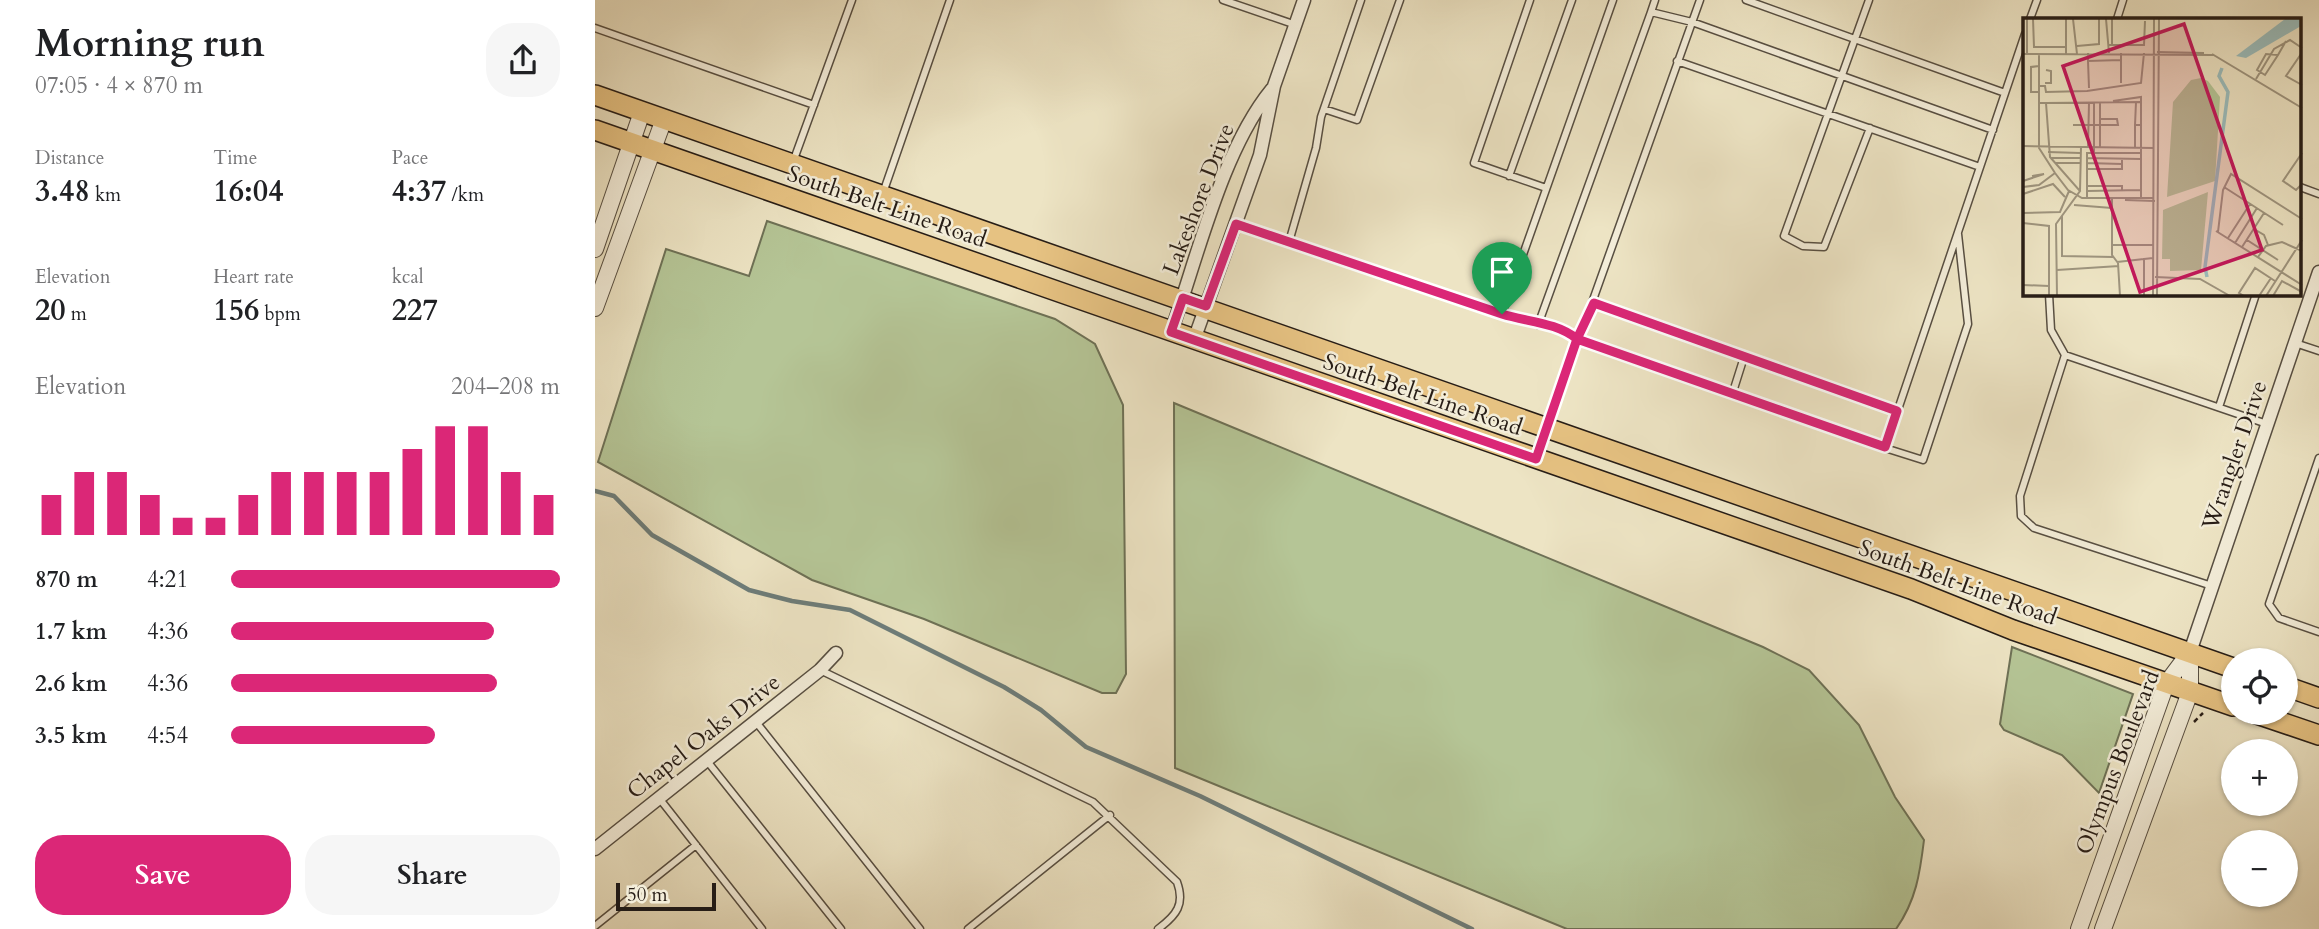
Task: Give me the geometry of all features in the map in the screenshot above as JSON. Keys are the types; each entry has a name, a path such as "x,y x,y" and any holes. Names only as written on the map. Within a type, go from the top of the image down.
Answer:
{"main road":[{"name":"South Belt Line Road","path":"595,95 1206,306 2221,664"},
{"name":"South Belt Line Road","path":"595,130 1911,589 2013,630 2221,702"},
{"path":"1536,459 1547,428"},
{"path":"2298,691 2319,698"},
{"path":"2289,725 2319,735"}],"street":[{"name":"Lakeshore Drive","path":"1194,340 1260,155 1274,86 1304,0"},
{"name":"Lakeshore Drive","path":"1171,332 1234,150 1256,108 1274,86"},
{"path":"595,248 642,112"},
{"path":"595,308 664,119"},
{"name":"Wrangler Drive","path":"2190,652 2319,272"},
{"name":"Olympus Boulevard","path":"2081,922 2166,684 2190,652"},
{"name":"Olympus Boulevard","path":"2104,926 2190,692 2190,652"},
{"name":"Chapel Oaks Drive","path":"595,849 820,670 835,653"},
{"path":"2081,922 2104,926"}],"lane":[{"path":"793,163 852,0"},
{"path":"883,195 950,0"},
{"path":"1223,0 1296,25"},
{"path":"1289,242 1310,171 1324,109 1361,0"},
{"path":"1324,109 1357,120 1400,0"},
{"path":"1530,0 1474,163 1546,188"},
{"path":"1510,176 1572,0"},
{"path":"1502,314 1613,0"},
{"path":"1538,325 1655,0"},
{"path":"1547,428 1577,339 1594,303 1700,0"},
{"path":"1746,0 2005,93"},
{"path":"1868,0 1784,236 1803,246 1824,247 1870,128"},
{"path":"2030,18 2037,0"},
{"path":"2117,18 2123,0"},
{"path":"1651,12 1692,22 1993,130"},
{"path":"595,28 814,105"},
{"path":"1885,447 2023,40"},
{"path":"1677,61 1980,166"},
{"path":"2301,187 2319,194"},
{"path":"1236,224 1502,314 1538,325 1553,325 1577,339 1923,460 1968,324 1958,232"},
{"path":"2049,296 2051,330 2065,355 2267,424"},
{"path":"2219,407 2255,296"},
{"path":"1594,303 1897,411"},
{"path":"2295,343 2319,351"},
{"path":"2065,355 2020,496 2021,516 2034,528 2212,586"},
{"path":"1732,395 1744,357"},
{"path":"2319,458 2269,604 2279,618 2319,632"},
{"path":"820,670 1093,802 1110,815 1177,882 1182,896 1175,916 1158,929"},
{"path":"756,722 920,929"},
{"path":"706,760 841,929"},
{"path":"659,798 761,929"},
{"path":"968,929 1110,815"},
{"path":"595,926 696,845"},
{"path":"749,929 756,923"}],"path":[{"path":"2192,721 2196,723 2203,713"}],"green space":[{"path":"767,221 1055,319 1095,344 1123,405 1126,674 1116,693 1102,693 924,619 812,580 598,462 666,249 749,276"},
{"path":"1174,403 1763,647 1809,670 1859,725 1895,797 1924,840 1913,897 1896,929 1567,929 1175,768"},
{"path":"2012,647 2133,694 2099,793 2062,755 2004,730 2000,724"}],"waterway":[{"path":"595,491 614,496 652,535 749,590 792,601 850,610 1004,687 1041,710 1086,747 1200,796 1472,929"}],"route":[{"path":"1502,314 1236,224 1206,306 1183,298 1171,332 1536,459 1577,339 1885,447 1897,411 1594,303 1577,339 1566,330 1553,325 1538,325 1502,314"}]}
